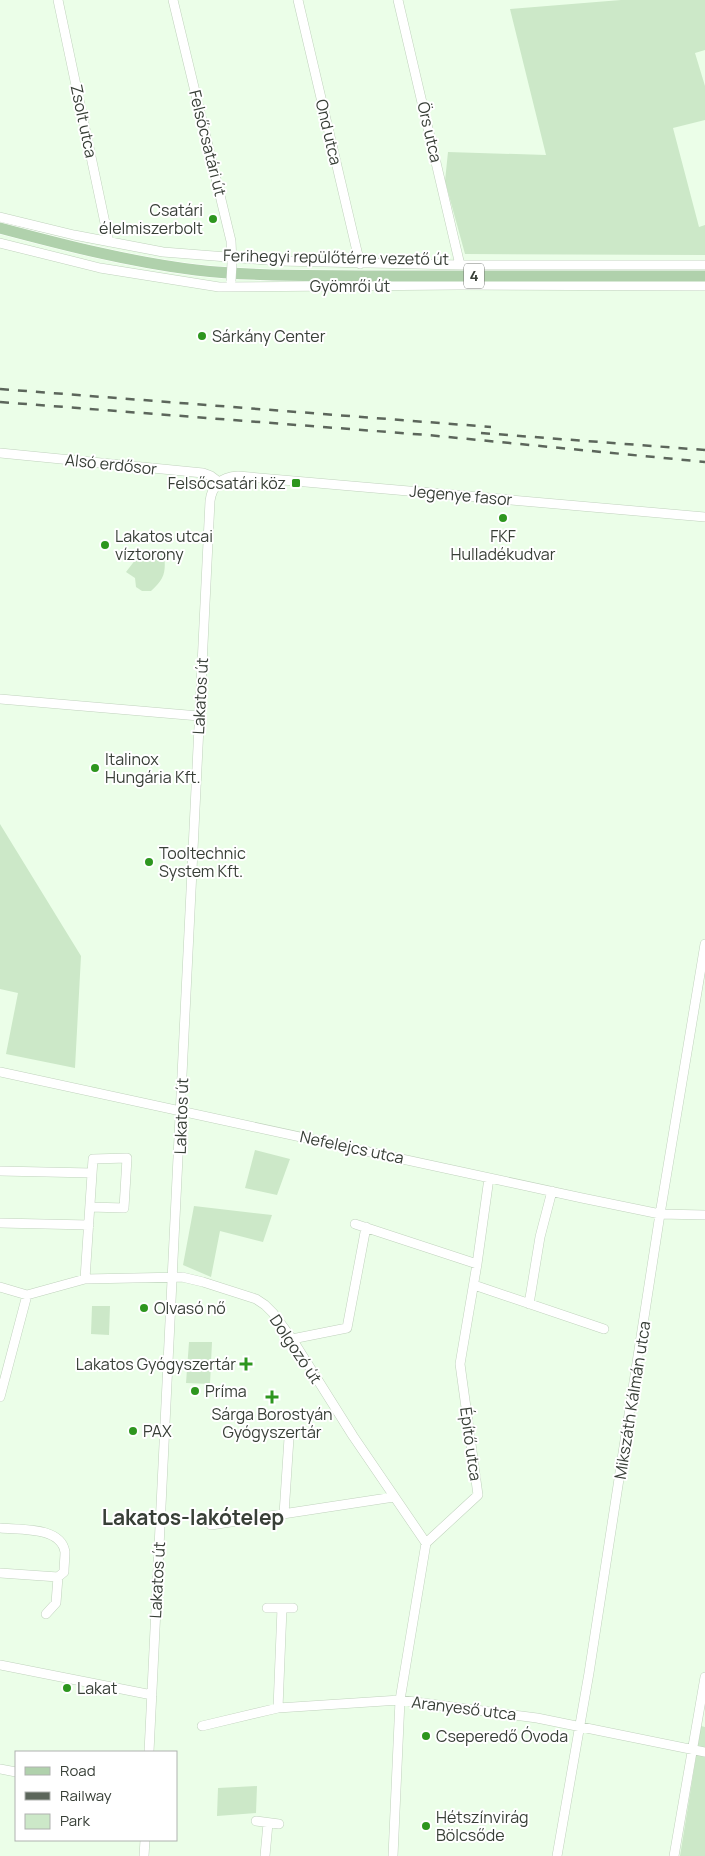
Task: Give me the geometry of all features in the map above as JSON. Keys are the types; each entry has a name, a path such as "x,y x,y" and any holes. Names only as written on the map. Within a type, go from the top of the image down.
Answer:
{"main road":[{"name":"Ferihegyi repülőtérre vezető út","path":"0,228 64,245 130,258 195,270 247,274 705,276"}],"street":[{"name":"Zsolt utca","path":"58,0 109,242"},
{"name":"Felsőcsatári út","path":"173,0 232,241 230,284"},
{"name":"Ond utca","path":"298,0 360,264"},
{"name":"Örs utca","path":"398,0 460,265"},
{"name":"Gyömrői út","path":"0,217 109,242 163,252 232,260 360,264 705,265"},
{"name":"Gyömrői út","path":"0,243 100,268 171,281 230,284 705,286"},
{"name":"Alsó erdősor","path":"0,453 203,473 219,482"},
{"name":"Jegenye fasor","path":"219,482 238,476 705,516"},
{"name":"Lakatos út","path":"149,1751 210,501 212,490 219,482"},
{"path":"0,699 199,716"},
{"name":"Mikszáth Kálmán utca","path":"557,1856 618,1498 660,1214 705,944"},
{"name":"Nefelejcs utca","path":"0,1072 660,1214 705,1216"},
{"path":"85,1279 93,1159 127,1158 124,1208 90,1207"},
{"path":"0,1171 92,1173"},
{"name":"Építő utca","path":"426,1543 478,1495 460,1364 474,1285 489,1178"},
{"path":"529,1304 540,1237 552,1191"},
{"path":"0,1223 89,1225"},
{"path":"355,1224 477,1264"},
{"path":"292,1339 347,1328 366,1227"},
{"name":"Dolgozó út","path":"27,1295 85,1279 173,1277 204,1282 256,1299 273,1313 292,1339 426,1543"},
{"path":"474,1285 604,1329"},
{"path":"0,1287 27,1295 0,1398"},
{"path":"284,1514 289,1438"},
{"path":"211,1525 394,1497"},
{"path":"0,1528 49,1533 59,1541 65,1552 64,1572 58,1577 0,1573"},
{"path":"393,1856 400,1700 426,1543"},
{"path":"46,1614 56,1603 58,1577"},
{"path":"267,1608 292,1608"},
{"path":"278,1708 282,1608"},
{"path":"0,1665 152,1695"},
{"path":"674,1856 705,1677"},
{"path":"202,1726 278,1708 400,1700"},
{"name":"Aranyeső utca","path":"400,1700 528,1716 705,1752"},
{"path":"0,1769 15,1772"},
{"path":"256,1822 279,1824"},
{"path":"265,1856 268,1823"},
{"path":"144,1856 145,1841"}],"green space":[{"path":"621,0 705,0 705,50 695,53 705,86 705,120 673,128 699,227 705,225 705,255 465,254 445,181 448,152 546,155 510,9"},
{"path":"140,551 164,553 164,574 151,591 142,591 136,587 135,578 126,572"},
{"path":"0,824 81,956 75,1068 6,1054 18,993 0,989"},
{"path":"255,1150 290,1159 277,1195 245,1188"},
{"path":"194,1206 272,1215 263,1242 220,1231 211,1277 183,1265"},
{"path":"92,1306 110,1306 109,1335 91,1334"},
{"path":"189,1342 212,1342 210,1384 186,1383"},
{"path":"701,1726 705,1727 705,1856 680,1856"},
{"path":"257,1786 256,1813 217,1816 218,1788"}],"railway":[{"path":"0,389 491,427"},
{"path":"0,402 427,435 705,462"},
{"path":"481,433 705,450"}],"place":[{"name":"Csatári élelmiszerbolt","path":"213,219"},
{"name":"Sárkány Center","path":"202,336"},
{"name":"Felsőcsatári köz","path":"296,483"},
{"name":"FKF Hulladékudvar","path":"503,518"},
{"name":"Lakatos utcai víztorony","path":"105,545"},
{"name":"Italinox Hungária Kft.","path":"95,768"},
{"name":"Tooltechnic System Kft.","path":"149,862"},
{"name":"Olvasó nő","path":"144,1308"},
{"name":"Lakatos Gyógyszertár","path":"246,1364"},
{"name":"Príma","path":"195,1391"},
{"name":"Sárga Borostyán Gyógyszertár","path":"272,1397"},
{"name":"PAX","path":"133,1431"},
{"name":"Lakat","path":"67,1688"},
{"name":"Cseperedő Óvoda","path":"426,1736"},
{"name":"Hétszínvirág Bölcsőde","path":"426,1826"}],"district":[{"name":"Lakatos-lakótelep","path":"193,1518"}]}
